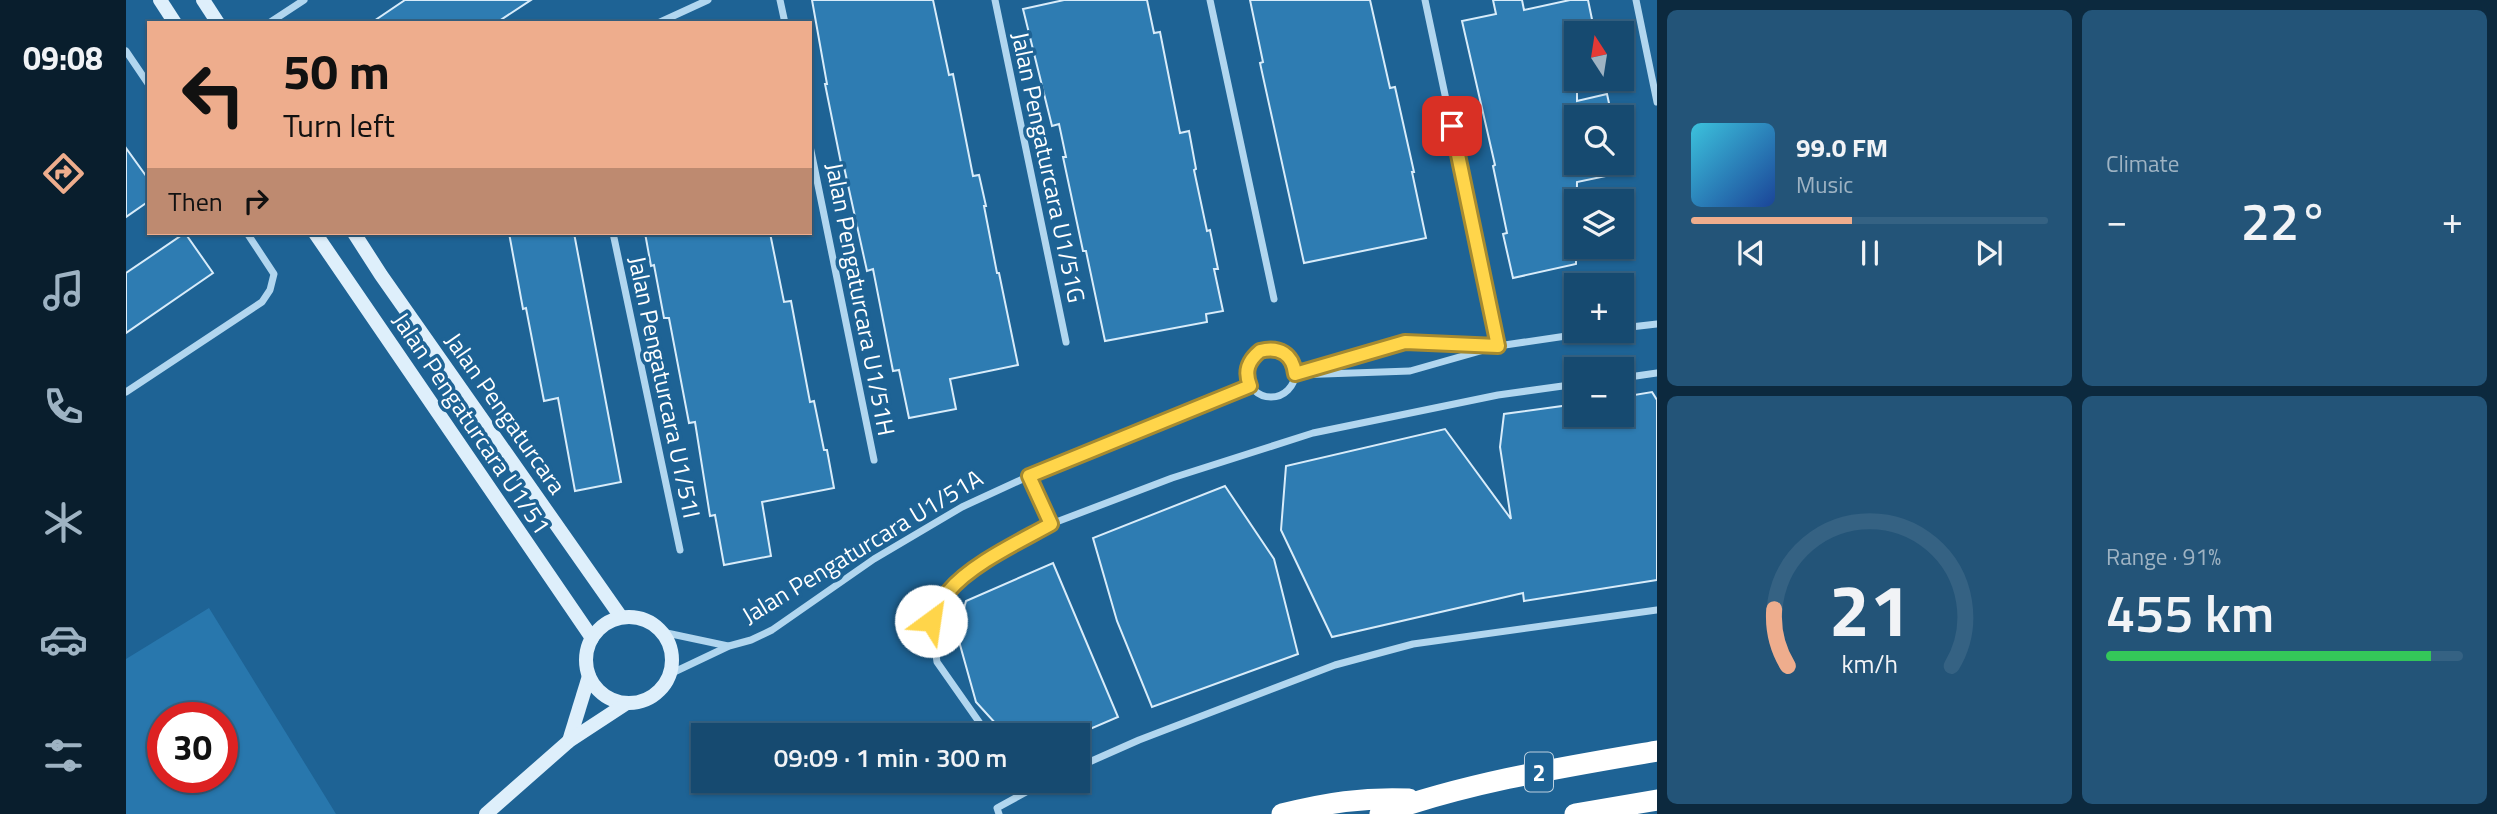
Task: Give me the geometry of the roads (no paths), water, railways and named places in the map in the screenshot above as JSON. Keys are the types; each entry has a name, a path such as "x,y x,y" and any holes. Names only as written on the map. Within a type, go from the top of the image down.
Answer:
{"highway":[{"name":"2","path":"1380,814 1422,799 1563,767 1657,751"},
{"path":"1282,814 1339,800 1372,797 1422,799"},
{"name":"2","path":"1574,814 1657,800"}],"street":[{"path":"160,0 174,21"},
{"path":"203,0 217,21"},
{"path":"272,21 304,0"},
{"path":"662,21 708,0"},
{"path":"780,0 785,21"},
{"name":"Jalan Pengaturcara U1/51G","path":"995,0 1066,342"},
{"path":"1210,0 1274,299"},
{"path":"1425,0 1498,346"},
{"path":"1636,0 1657,102"},
{"path":"126,51 147,82"},
{"name":"Jalan Pengaturcara U1/51H","path":"812,156 874,460"},
{"path":"126,392 262,302 270,290 274,274 248,235"},
{"name":"Jalan Pengaturcara U1/51","path":"316,235 592,638"},
{"name":"Jalan Pengaturcara","path":"355,235 621,617"},
{"name":"Jalan Pengaturcara U1/51I","path":"613,235 680,550"},
{"path":"1634,327 1657,324"},
{"path":"1295,374 1410,371 1498,346 1564,336"},
{"path":"1295,374 1405,342 1498,346"},
{"path":"1277,349 1291,358 1295,374 1290,388 1277,397 1262,396 1250,386 1248,363 1260,351 1277,349"},
{"path":"1634,376 1657,373"},
{"name":"Jalan Pengaturcara U1/51A","path":"670,674 729,646 772,630 874,559 962,508 1029,476 1250,386"},
{"path":"980,723 937,662 931,621 948,591 994,555 1051,524 1172,478 1313,433 1498,395 1564,386"},
{"path":"1029,476 1051,524"},
{"path":"1090,762 1139,740 1335,665 1400,647 1479,633 1657,610"},
{"path":"627,703 606,696 596,688 589,676 587,650 599,628 621,617 643,620 662,632 729,646"},
{"path":"486,814 569,741 627,703 649,698 665,683 670,674 671,652 662,632"},
{"path":"569,741 589,676"},
{"path":"999,814 997,808 1025,793"}]}
